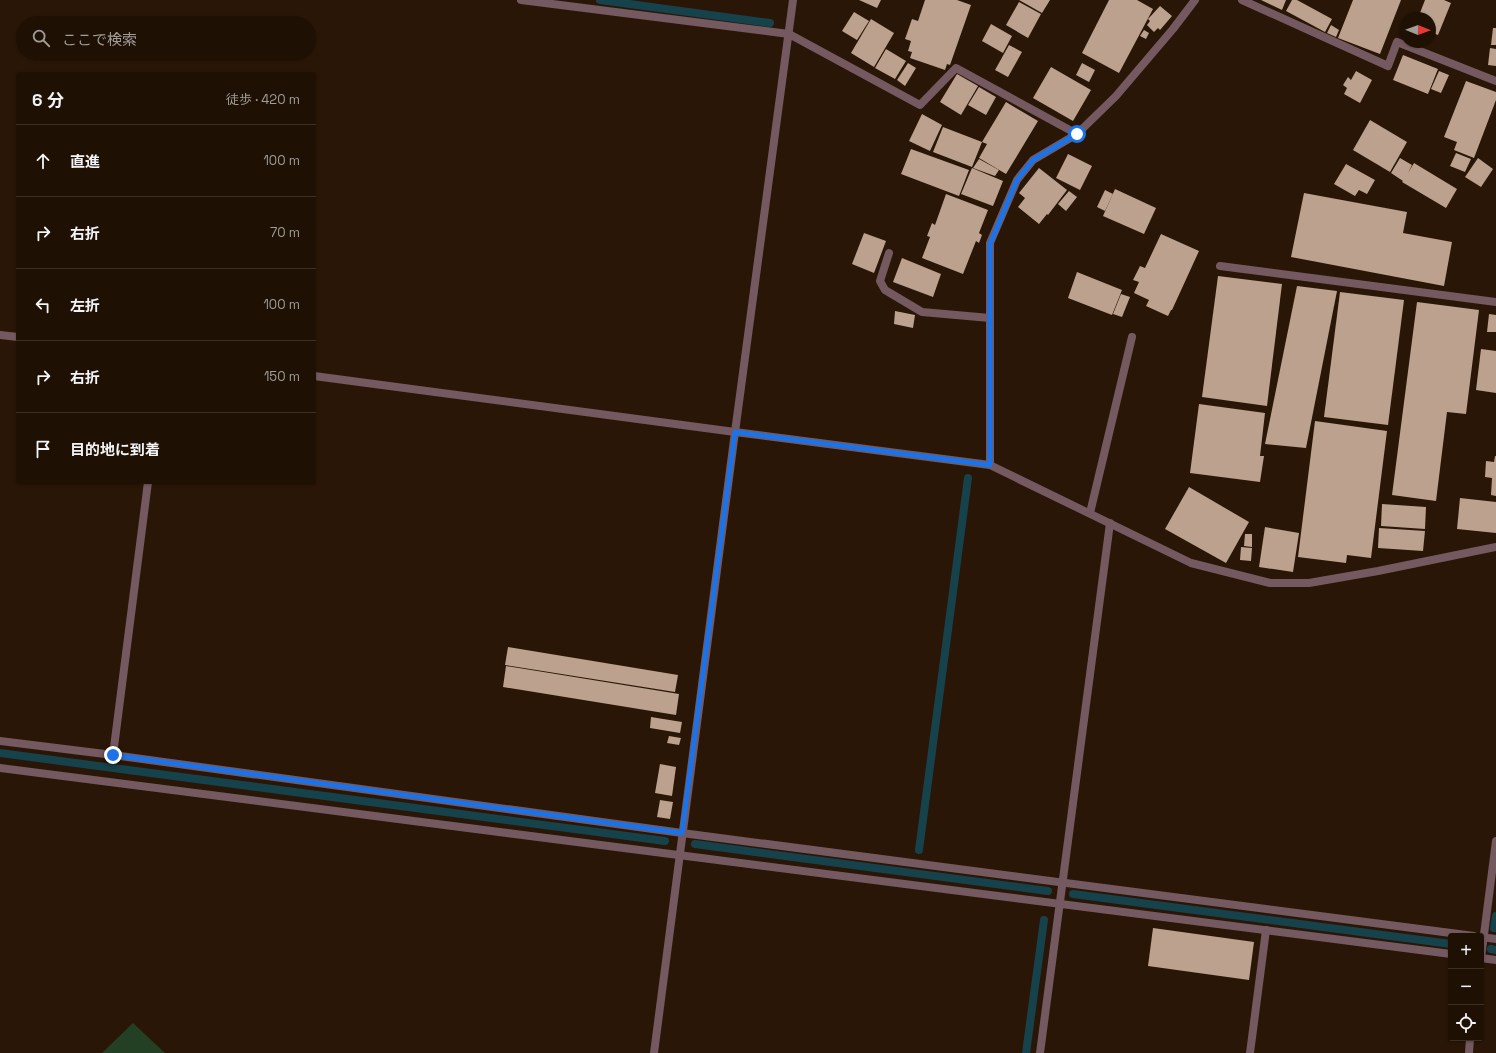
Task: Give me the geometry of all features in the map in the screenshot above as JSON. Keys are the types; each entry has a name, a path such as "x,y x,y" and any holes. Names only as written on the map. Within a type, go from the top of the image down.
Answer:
{"street":[{"path":"521,0 788,34 920,105 956,68 1077,134"},
{"path":"654,1053 793,0"},
{"path":"990,465 990,244 1017,180 1033,160 1077,134 1116,96 1173,29 1195,0"},
{"path":"1242,0 1388,66 1397,42 1496,81"},
{"path":"889,253 880,281 885,290 922,312 990,318"},
{"path":"1220,266 1496,302"},
{"path":"0,335 16,337"},
{"path":"1090,513 1132,337"},
{"path":"316,376 990,465 1190,563 1270,583 1309,583 1378,571 1496,547"},
{"path":"113,755 148,484"},
{"path":"1040,1053 1110,523"},
{"path":"0,741 113,755 682,833 1451,933"},
{"path":"0,768 1448,954"},
{"path":"1483,933 1496,841"},
{"path":"1250,1053 1266,930"},
{"path":"1484,937 1496,939"},
{"path":"1484,958 1496,960"},
{"path":"1468,1053 1470,1041"}],"green space":[{"path":"133,1023 165,1053 102,1053"}],"building":[{"path":"859,0 881,0 877,8"},
{"path":"925,0 957,0 971,5 950,65 947,64 945,70 910,58 912,52 908,51 911,41 905,39 912,19 918,21"},
{"path":"1019,0 1050,0 1042,13"},
{"path":"1109,0 1137,0 1153,9 1119,73 1082,53"},
{"path":"1261,0 1286,0 1282,10"},
{"path":"1292,0 1297,0 1332,19 1325,32 1286,11"},
{"path":"1353,0 1401,0 1380,54 1338,38"},
{"path":"1425,0 1444,0 1451,3 1438,35 1436,34 1436,12 1420,12"},
{"path":"1019,2 1041,14 1028,38 1006,25"},
{"path":"1160,6 1172,16 1160,30 1158,28 1154,32 1147,25 1150,21 1148,19"},
{"path":"854,12 869,21 857,40 842,31"},
{"path":"871,19 894,33 874,67 851,53"},
{"path":"991,24 1012,36 1003,53 982,41"},
{"path":"1331,25 1339,30 1336,37 1327,33"},
{"path":"1493,28 1496,28 1496,45 1491,45"},
{"path":"1144,30 1149,33 1146,39 1140,36"},
{"path":"1009,45 1022,52 1008,77 995,70"},
{"path":"1490,48 1496,49 1496,66 1488,65"},
{"path":"886,49 906,61 895,79 875,68"},
{"path":"1403,55 1438,69 1428,94 1393,80"},
{"path":"908,63 916,68 905,86 897,80"},
{"path":"1082,63 1095,70 1089,82 1076,75"},
{"path":"1051,67 1091,90 1073,121 1033,98"},
{"path":"1356,71 1372,80 1360,103 1344,94 1347,88 1343,85 1348,77 1351,80"},
{"path":"1439,71 1449,75 1441,93 1431,89"},
{"path":"957,74 978,86 961,115 940,102"},
{"path":"1466,81 1496,92 1496,100 1474,158 1454,150 1457,142 1444,137"},
{"path":"979,87 996,97 986,115 968,105"},
{"path":"1006,102 1038,121 1006,174 979,158 987,144 982,142"},
{"path":"922,114 942,125 930,151 909,141"},
{"path":"1370,120 1407,142 1390,172 1353,150"},
{"path":"943,127 982,142 972,167 933,152"},
{"path":"911,149 969,170 959,196 901,174"},
{"path":"1456,153 1471,159 1465,172 1450,166"},
{"path":"1068,154 1092,166 1080,190 1056,178"},
{"path":"1400,158 1412,165 1408,173 1414,163 1457,189 1446,208 1402,182 1403,181 1391,173"},
{"path":"1478,158 1493,169 1481,187 1465,177"},
{"path":"979,159 999,170 995,176 973,168"},
{"path":"1346,164 1375,180 1367,194 1359,190 1355,196 1334,184"},
{"path":"972,168 1003,181 993,206 961,194"},
{"path":"1039,168 1067,190 1048,215 1047,214 1039,224 1018,207 1025,198 1019,193"},
{"path":"1115,189 1156,208 1144,234 1103,216"},
{"path":"1105,190 1113,194 1105,211 1097,207"},
{"path":"1069,191 1077,197 1066,211 1058,204"},
{"path":"1304,193 1407,212 1403,233 1452,242 1444,286 1291,257"},
{"path":"946,194 988,210 979,233 982,235 979,243 976,241 963,274 922,258 930,237 927,236 932,223 935,225"},
{"path":"864,233 886,241 874,273 852,264"},
{"path":"1161,234 1199,251 1168,316 1146,306 1149,300 1134,293 1139,282 1133,280 1140,266 1145,268"},
{"path":"902,258 941,274 933,297 893,282"},
{"path":"1077,272 1122,290 1112,315 1068,298"},
{"path":"1218,276 1282,284 1267,406 1202,397"},
{"path":"1297,286 1337,291 1306,448 1265,444"},
{"path":"1340,292 1404,300 1388,425 1324,417"},
{"path":"1121,294 1130,297 1122,317 1113,314"},
{"path":"1417,302 1479,310 1466,414 1447,412 1436,501 1392,495"},
{"path":"895,311 915,315 913,328 894,324"},
{"path":"1489,314 1496,315 1496,332 1487,332"},
{"path":"1481,349 1496,351 1496,393 1476,390"},
{"path":"1199,404 1265,413 1260,456 1264,456 1260,482 1190,473"},
{"path":"1315,421 1387,431 1371,558 1347,555 1346,563 1298,557"},
{"path":"1495,456 1496,496 1491,495 1492,478 1485,477 1486,461 1494,462"},
{"path":"1189,487 1249,522 1226,563 1165,529"},
{"path":"1460,498 1496,502 1496,533 1457,529"},
{"path":"1382,504 1426,507 1425,529 1381,526"},
{"path":"1265,527 1299,533 1293,572 1259,567"},
{"path":"1379,528 1425,531 1423,551 1378,548"},
{"path":"1245,534 1252,534 1252,547 1244,546"},
{"path":"1241,547 1252,548 1251,561 1240,560"},
{"path":"508,647 678,675 675,692 505,665"},
{"path":"506,666 679,694 676,715 503,687"},
{"path":"651,717 682,722 680,733 650,728"},
{"path":"669,736 681,738 679,745 667,743"},
{"path":"660,764 676,767 672,796 655,793"},
{"path":"660,800 673,802 670,819 657,817"},
{"path":"1153,928 1254,942 1249,980 1148,966"}],"waterway":[{"path":"600,0 770,23"},
{"path":"919,850 968,478"},
{"path":"0,753 665,841"},
{"path":"695,844 1048,891"},
{"path":"1073,894 1448,944"},
{"path":"1494,928 1496,916"},
{"path":"1026,1053 1044,920"},
{"path":"1491,949 1496,950"}],"route":[{"path":"113,755 682,833 735,432 990,465 990,244 1017,180 1033,160 1077,134"}]}
